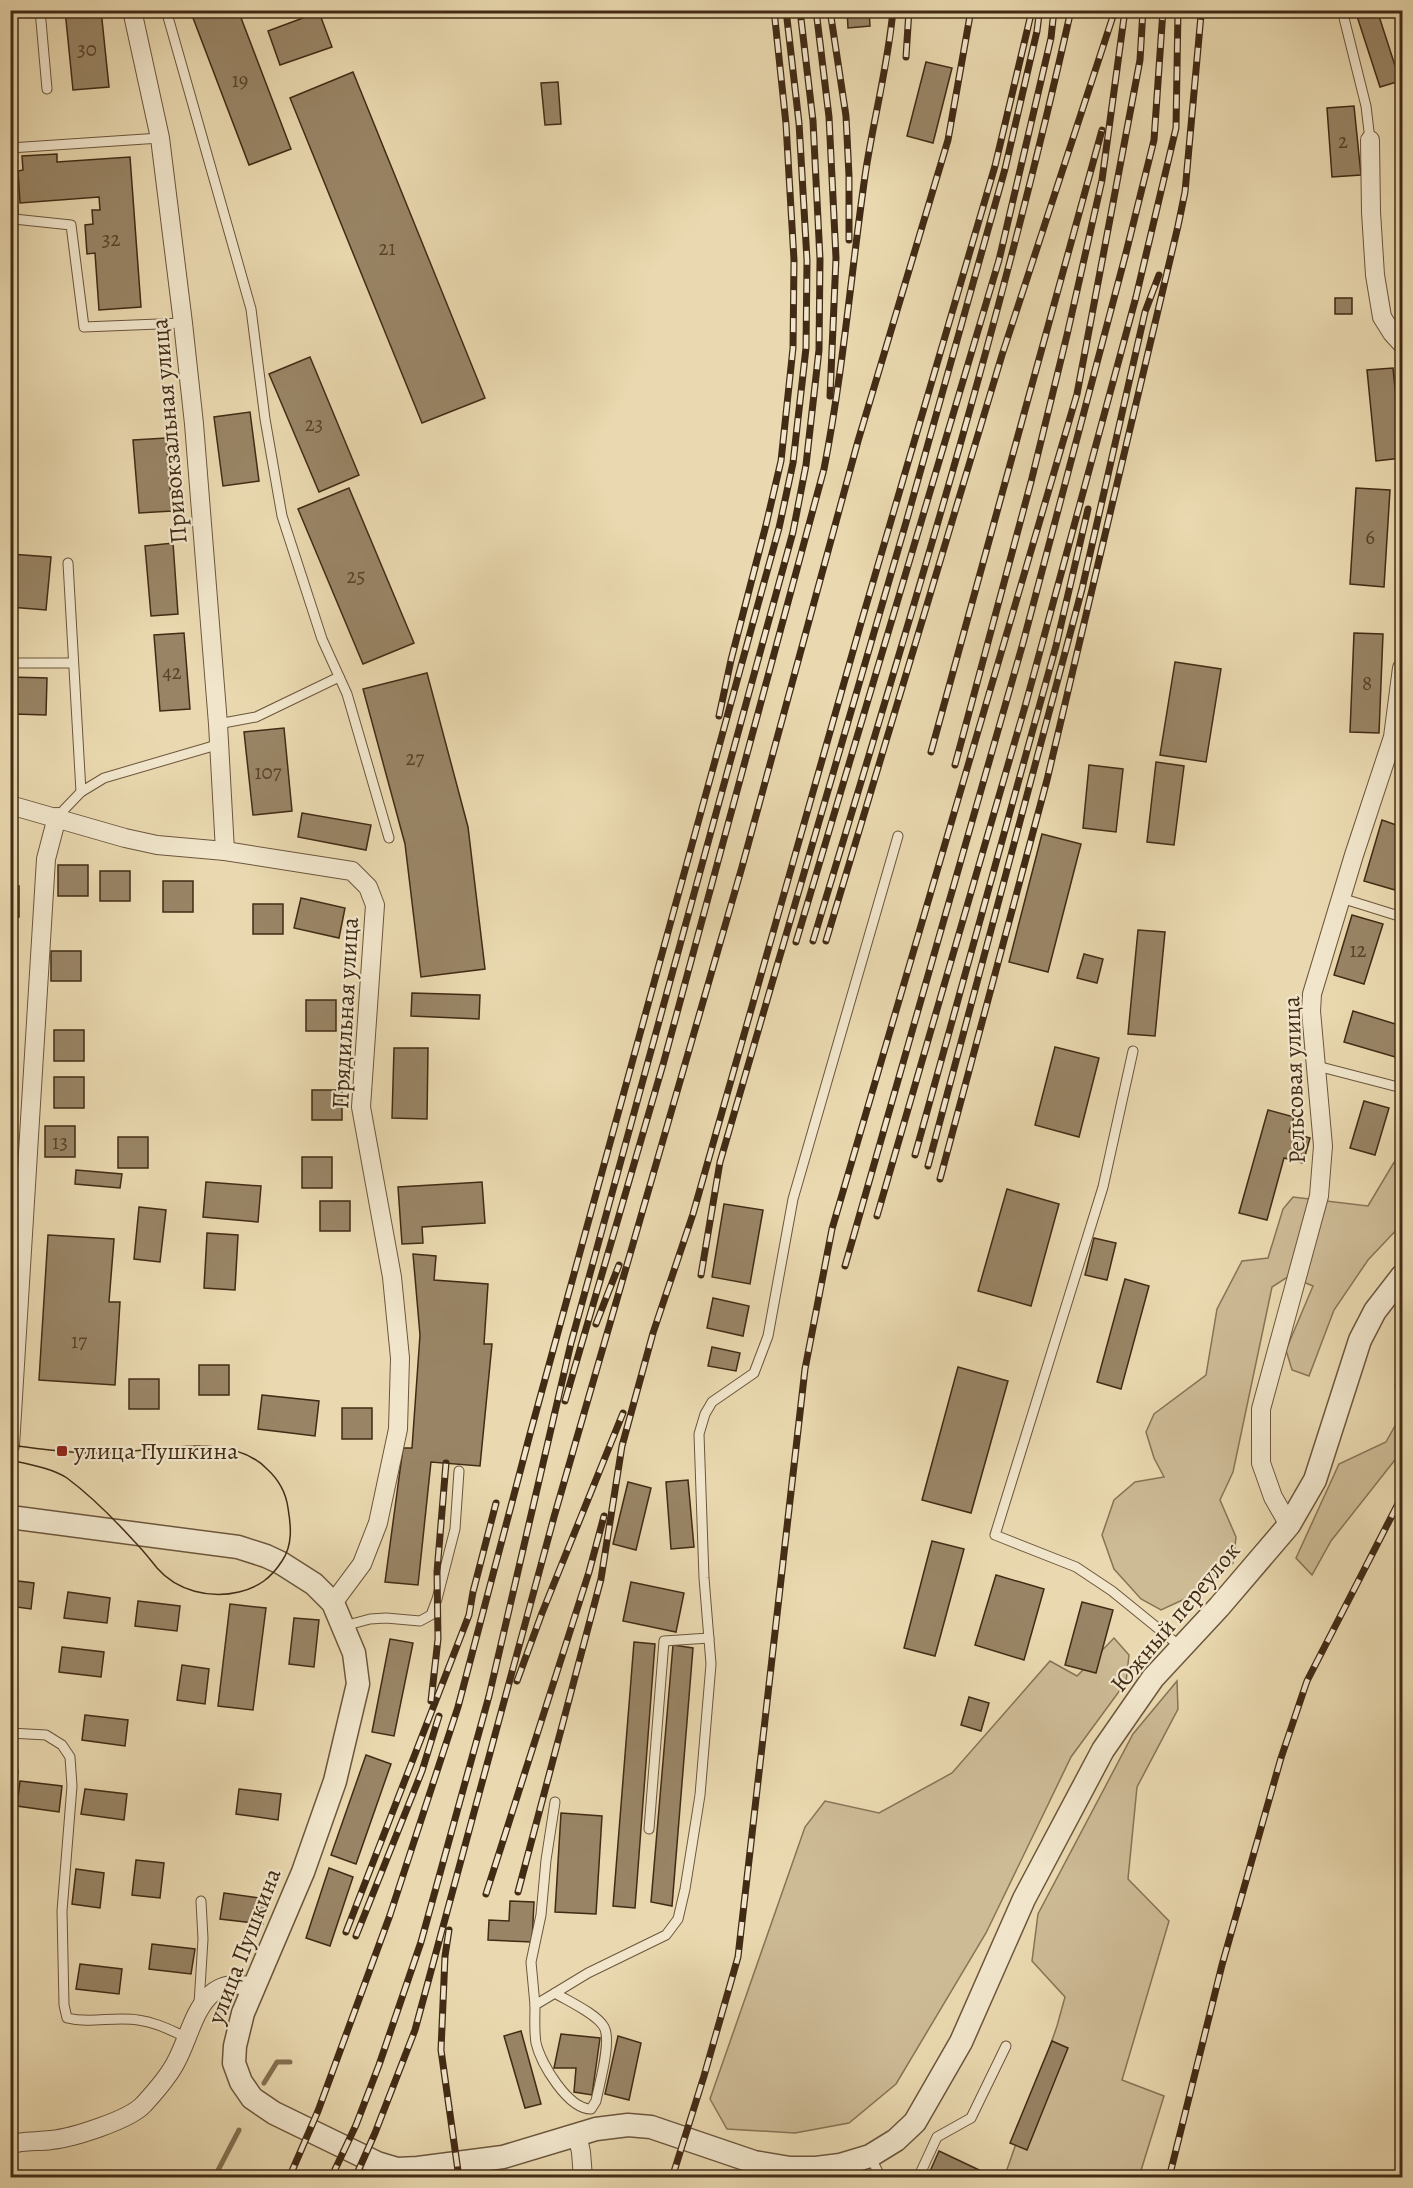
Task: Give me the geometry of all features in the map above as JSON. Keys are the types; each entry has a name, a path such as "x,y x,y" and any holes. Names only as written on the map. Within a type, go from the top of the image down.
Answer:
{"street":[{"name":"Привокзальная улица","path":"132,10 160,138 183,323 194,424 220,744 225,851"},
{"path":"1370,141 1375,275 1382,317 1402,344"},
{"name":"Рельсовая улица","path":"1289,1525 1273,1497 1261,1463 1261,1409 1319,1196 1323,1146 1311,1011 1312,993 1393,737 1402,668"},
{"name":"Прядильная улица","path":"10,805 157,845 225,851 352,871 368,887 375,905 362,1107 392,1277 400,1358 398,1429 378,1523 362,1564 333,1603"},
{"path":"10,1446 46,859 57,817"},
{"name":"Южный переулок","path":"915,2122 961,2042 1024,1899 1103,1750 1153,1678 1219,1607 1289,1525 1315,1480 1360,1340 1375,1311 1402,1276"},
{"name":"улица Пушкина","path":"10,1517 238,1547 266,1556 314,1584 333,1603 344,1626 354,1653 358,1684 348,1733 335,1781 303,1872 253,1988 237,2035 234,2062 241,2082 252,2098 274,2113 377,2163 397,2169 418,2169 503,2157 588,2124 651,2127 754,2162 767,2171 816,2169 870,2156 896,2140 915,2122"},
{"path":"11,2144 54,2140 113,2123 142,2106 177,2061 199,2006 214,1991 232,1984 253,1988"},
{"path":"583,2178 581,2152 588,2124"}],"lane":[{"path":"40,10 47,89"},
{"path":"166,10 251,309 265,418 282,516 322,639 346,694 389,838"},
{"path":"1342,10 1366,106 1370,141"},
{"path":"10,148 160,138"},
{"path":"10,168 14,219 71,225 84,327 183,323"},
{"path":"68,563 81,792"},
{"path":"10,663 73,663"},
{"path":"218,724 256,717 339,676"},
{"path":"57,817 81,792 104,778 220,744"},
{"path":"535,2005 588,1973 666,1935 678,1919 700,1795 711,1664 704,1578 699,1434 705,1414 712,1402 754,1373 768,1336 793,1199 898,836"},
{"path":"1341,898 1402,917"},
{"path":"1132,1051 1103,1187 994,1535 1076,1567 1112,1591 1181,1647"},
{"path":"1317,1066 1402,1088"},
{"path":"344,1626 370,1619 420,1621 431,1615 454,1529 459,1471"},
{"path":"650,1829 664,1641 709,1638"},
{"path":"10,1733 46,1735 62,1745 70,1757 72,1786 62,1911 64,2005 67,2018 79,2021 136,2019 186,2037"},
{"path":"555,1802 546,1860 541,1915 531,1962 536,2043 544,2064 573,2103 584,2109 588,2124"},
{"path":"199,2006 201,1901"},
{"path":"555,1993 594,2017 604,2027 607,2038 596,2101 588,2124"},
{"path":"918,2178 937,2137 971,2118 1006,2046"},
{"path":"870,2156 881,2178"}],"shaded area":[{"path":"1402,1152 1402,1224 1368,1260 1334,1310 1309,1376 1292,1370 1286,1350 1313,1286 1289,1276 1272,1287 1233,1472 1220,1500 1236,1537 1233,1563 1189,1597 1161,1610 1141,1599 1114,1569 1102,1535 1114,1500 1135,1482 1164,1477 1154,1458 1146,1432 1154,1414 1206,1375 1217,1309 1242,1261 1268,1258 1283,1209 1293,1197 1368,1206"},
{"path":"1402,1375 1402,1451 1331,1541 1312,1575 1296,1558 1339,1464 1386,1442 1401,1415 1395,1385"},
{"path":"1114,1638 1129,1655 1126,1682 1071,1757 986,1933 896,2084 849,2123 795,2133 727,2129 710,2099 805,1827 825,1801 879,1813 952,1773 1050,1661 1077,1676"},
{"path":"1177,1681 1178,1709 1137,1787 1128,1879 1169,1921 1122,2080 1164,2096 1139,2177 1004,2178 1065,1997 1032,1961 1038,1914 1133,1734"}],"building":[{"path":"65,10 101,10 109,87 73,90"},
{"path":"190,10 238,10 291,149 249,165"},
{"path":"847,10 869,10 870,26 848,28"},
{"path":"1355,10 1377,10 1400,81 1380,87"},
{"path":"319,12 332,47 280,65 268,31"},
{"path":"926,62 952,68 933,143 907,136"},
{"path":"353,72 485,398 422,423 290,98"},
{"path":"558,82 561,124 545,125 541,83"},
{"path":"1354,106 1361,175 1332,177 1327,108"},
{"path":"57,154 57,162 130,157 141,307 99,310 95,253 87,254 85,225 93,224 92,210 100,210 99,197 20,203 18,171 23,170 22,156"},
{"path":"1335,298 1352,298 1352,314 1335,314"},
{"path":"310,357 359,475 319,492 269,374"},
{"path":"1393,368 1402,458 1376,461 1367,370"},
{"path":"250,412 259,481 223,486 214,417"},
{"path":"166,438 172,511 139,513 133,440"},
{"path":"349,488 414,643 363,664 298,509"},
{"path":"1356,488 1390,490 1384,587 1350,584"},
{"path":"173,543 178,614 151,616 145,546"},
{"path":"10,554 51,557 46,610 10,607"},
{"path":"184,633 190,709 160,711 154,635"},
{"path":"1354,633 1383,634 1379,733 1350,732"},
{"path":"1175,662 1221,669 1206,762 1160,755"},
{"path":"427,673 468,827 485,969 421,977 405,844 363,689"},
{"path":"11,677 47,678 46,715 14,714 13,723 10,723"},
{"path":"284,728 292,811 253,815 244,732"},
{"path":"1156,762 1184,766 1174,845 1147,842"},
{"path":"1089,765 1123,769 1116,832 1083,828"},
{"path":"302,813 371,825 366,850 298,837"},
{"path":"1382,820 1402,827 1402,864 1395,890 1364,881"},
{"path":"1042,834 1081,844 1048,972 1009,962"},
{"path":"58,865 88,865 88,896 58,896"},
{"path":"100,871 130,871 130,901 100,901"},
{"path":"163,881 193,881 193,912 163,912"},
{"path":"10,886 19,886 19,917 10,917"},
{"path":"301,898 345,908 339,938 294,928"},
{"path":"253,904 283,904 283,934 253,934"},
{"path":"1352,915 1383,924 1364,984 1334,975"},
{"path":"1138,930 1165,932 1155,1036 1128,1034"},
{"path":"51,951 81,951 81,981 51,981"},
{"path":"1084,954 1103,959 1097,983 1077,978"},
{"path":"10,970 16,970 16,1000 10,1000"},
{"path":"412,993 480,995 479,1019 411,1016"},
{"path":"306,1000 336,1000 336,1031 306,1031"},
{"path":"10,1010 15,1010 15,1040 10,1040"},
{"path":"1353,1011 1402,1026 1402,1059 1344,1042"},
{"path":"54,1030 84,1030 84,1061 54,1061"},
{"path":"1055,1047 1099,1058 1079,1137 1035,1125"},
{"path":"394,1048 428,1048 427,1119 392,1118"},
{"path":"10,1058 14,1058 14,1089 10,1089"},
{"path":"54,1077 84,1077 84,1108 54,1108"},
{"path":"312,1090 342,1090 342,1120 312,1120"},
{"path":"1364,1101 1389,1108 1375,1155 1350,1148"},
{"path":"1268,1110 1294,1117 1289,1132 1310,1138 1303,1163 1284,1158 1267,1220 1239,1213"},
{"path":"45,1126 75,1126 75,1157 45,1157"},
{"path":"118,1137 148,1137 148,1168 118,1168"},
{"path":"302,1157 332,1157 332,1188 302,1188"},
{"path":"76,1170 122,1174 120,1188 75,1184"},
{"path":"206,1182 261,1186 258,1222 203,1217"},
{"path":"482,1182 485,1223 422,1227 423,1243 402,1244 398,1187"},
{"path":"1007,1189 1059,1204 1031,1306 978,1291"},
{"path":"320,1201 350,1201 350,1231 320,1231"},
{"path":"724,1204 763,1210 750,1284 712,1277"},
{"path":"139,1207 166,1210 160,1262 134,1259"},
{"path":"207,1233 238,1235 235,1290 204,1288"},
{"path":"48,1235 114,1239 109,1302 120,1302 115,1385 39,1380"},
{"path":"1094,1238 1116,1243 1107,1280 1085,1275"},
{"path":"413,1254 436,1256 434,1280 488,1284 484,1344 492,1344 480,1466 431,1462 418,1585 385,1582 403,1448 412,1448 420,1335"},
{"path":"1125,1279 1149,1286 1121,1389 1097,1382"},
{"path":"713,1298 749,1306 743,1336 707,1328"},
{"path":"712,1347 740,1353 736,1371 708,1366"},
{"path":"199,1365 229,1365 229,1395 199,1395"},
{"path":"958,1367 1008,1381 971,1513 922,1500"},
{"path":"129,1379 159,1379 159,1409 129,1409"},
{"path":"262,1395 319,1401 315,1436 258,1429"},
{"path":"342,1408 372,1408 372,1439 342,1439"},
{"path":"688,1480 694,1547 671,1549 666,1482"},
{"path":"628,1482 651,1488 636,1550 613,1544"},
{"path":"932,1541 964,1549 935,1656 904,1648"},
{"path":"996,1575 1044,1589 1024,1660 975,1645"},
{"path":"10,1580 34,1583 31,1609 10,1606"},
{"path":"631,1582 684,1593 676,1632 623,1621"},
{"path":"68,1592 110,1598 107,1623 64,1618"},
{"path":"138,1601 180,1606 177,1631 135,1626"},
{"path":"1082,1602 1113,1610 1096,1673 1065,1665"},
{"path":"230,1604 266,1608 253,1710 218,1706"},
{"path":"294,1618 319,1620 314,1667 289,1664"},
{"path":"390,1639 413,1643 394,1736 372,1732"},
{"path":"634,1642 655,1644 635,1908 613,1906"},
{"path":"673,1645 693,1648 672,1906 651,1902"},
{"path":"62,1647 104,1652 101,1677 59,1672"},
{"path":"182,1665 209,1669 205,1704 177,1700"},
{"path":"969,1697 989,1703 981,1731 961,1725"},
{"path":"85,1715 128,1720 125,1746 82,1740"},
{"path":"366,1755 391,1764 356,1864 331,1855"},
{"path":"10,1771 18,1771 15,1797 10,1796"},
{"path":"20,1781 62,1786 59,1812 17,1806"},
{"path":"85,1789 127,1794 124,1820 81,1814"},
{"path":"239,1789 281,1794 278,1820 236,1814"},
{"path":"561,1813 602,1816 596,1914 555,1912"},
{"path":"136,1860 164,1863 160,1898 132,1895"},
{"path":"10,1862 17,1862 13,1888 10,1887"},
{"path":"329,1868 353,1877 330,1946 306,1938"},
{"path":"76,1869 104,1873 100,1908 72,1904"},
{"path":"224,1893 266,1899 263,1924 220,1919"},
{"path":"510,1901 534,1902 532,1942 488,1940 489,1920 509,1921"},
{"path":"152,1944 195,1949 191,1974 149,1969"},
{"path":"80,1964 122,1969 119,1994 76,1989"},
{"path":"521,2031 541,2104 525,2108 504,2036"},
{"path":"561,2034 600,2038 592,2095 574,2092 576,2068 554,2068"},
{"path":"618,2036 641,2043 629,2100 605,2094"},
{"path":"1052,2041 1068,2048 1027,2150 1010,2143"},
{"path":"939,2151 996,2178 927,2178"}],"waterway":[{"path":"264,2083 277,2062 290,2062"},
{"path":"214,2178 239,2130"}],"tram line":[{"path":"10,1445 94,1453 191,1446 233,1450 251,1457 267,1469 281,1487 287,1502 290,1522 288,1549 273,1572 253,1587 228,1594 206,1594 184,1588 165,1576 110,1515 67,1478 47,1469 10,1460"}],"railway":[{"path":"719,716 781,461 793,348 794,260 786,124 774,10"},
{"path":"289,2178 318,2111 390,1915 458,1707 530,1434 779,528 793,463 806,348 807,260 799,123 786,10"},
{"path":"331,2178 356,2125 379,2065 421,1942 489,1696 571,1343 793,532 806,465 819,350 820,259 813,121 800,10"},
{"path":"816,10 829,117 836,258 830,396"},
{"path":"830,10 846,116 849,240"},
{"path":"565,1401 664,1061 824,469 842,360 865,176 888,52 893,10"},
{"path":"906,57 909,10"},
{"path":"355,2178 415,2030 554,1517 742,867 858,441 948,140 971,10"},
{"path":"518,1892 601,1579 622,1446 653,1333 693,1214 861,623 995,166 1032,10"},
{"path":"796,942 999,260 1051,38 1054,10"},
{"path":"813,941 951,478 1014,245 1071,10"},
{"path":"826,941 1002,355 1115,10"},
{"path":"955,765 1031,482 1102,180 1125,10"},
{"path":"672,2178 738,1957 805,1369 832,1229 1077,394 1140,60 1143,10"},
{"path":"845,1266 1023,643 1126,253 1154,140 1163,10"},
{"path":"877,1216 1026,703 1136,297 1176,128 1178,10"},
{"path":"701,1275 720,1162 907,519 1005,169 1039,15"},
{"path":"940,1179 1047,780 1178,226 1185,192 1201,15"},
{"path":"931,752 1102,130"},
{"path":"928,1166 1082,589 1145,312 1159,275"},
{"path":"915,1155 1056,646 1088,509"},
{"path":"596,1324 619,1265"},
{"path":"517,1681 623,1413"},
{"path":"431,1701 438,1639 437,1572 446,1463"},
{"path":"1169,2178 1222,1965 1281,1758 1307,1681 1402,1496"},
{"path":"346,1932 469,1615 496,1503"},
{"path":"486,1894 589,1572 604,1516"},
{"path":"356,1936 422,1771 439,1716"},
{"path":"449,1930 445,1956 441,2050 459,2178"}],"place":[{"name":"улица Пушкина","path":"62,1451"}]}
